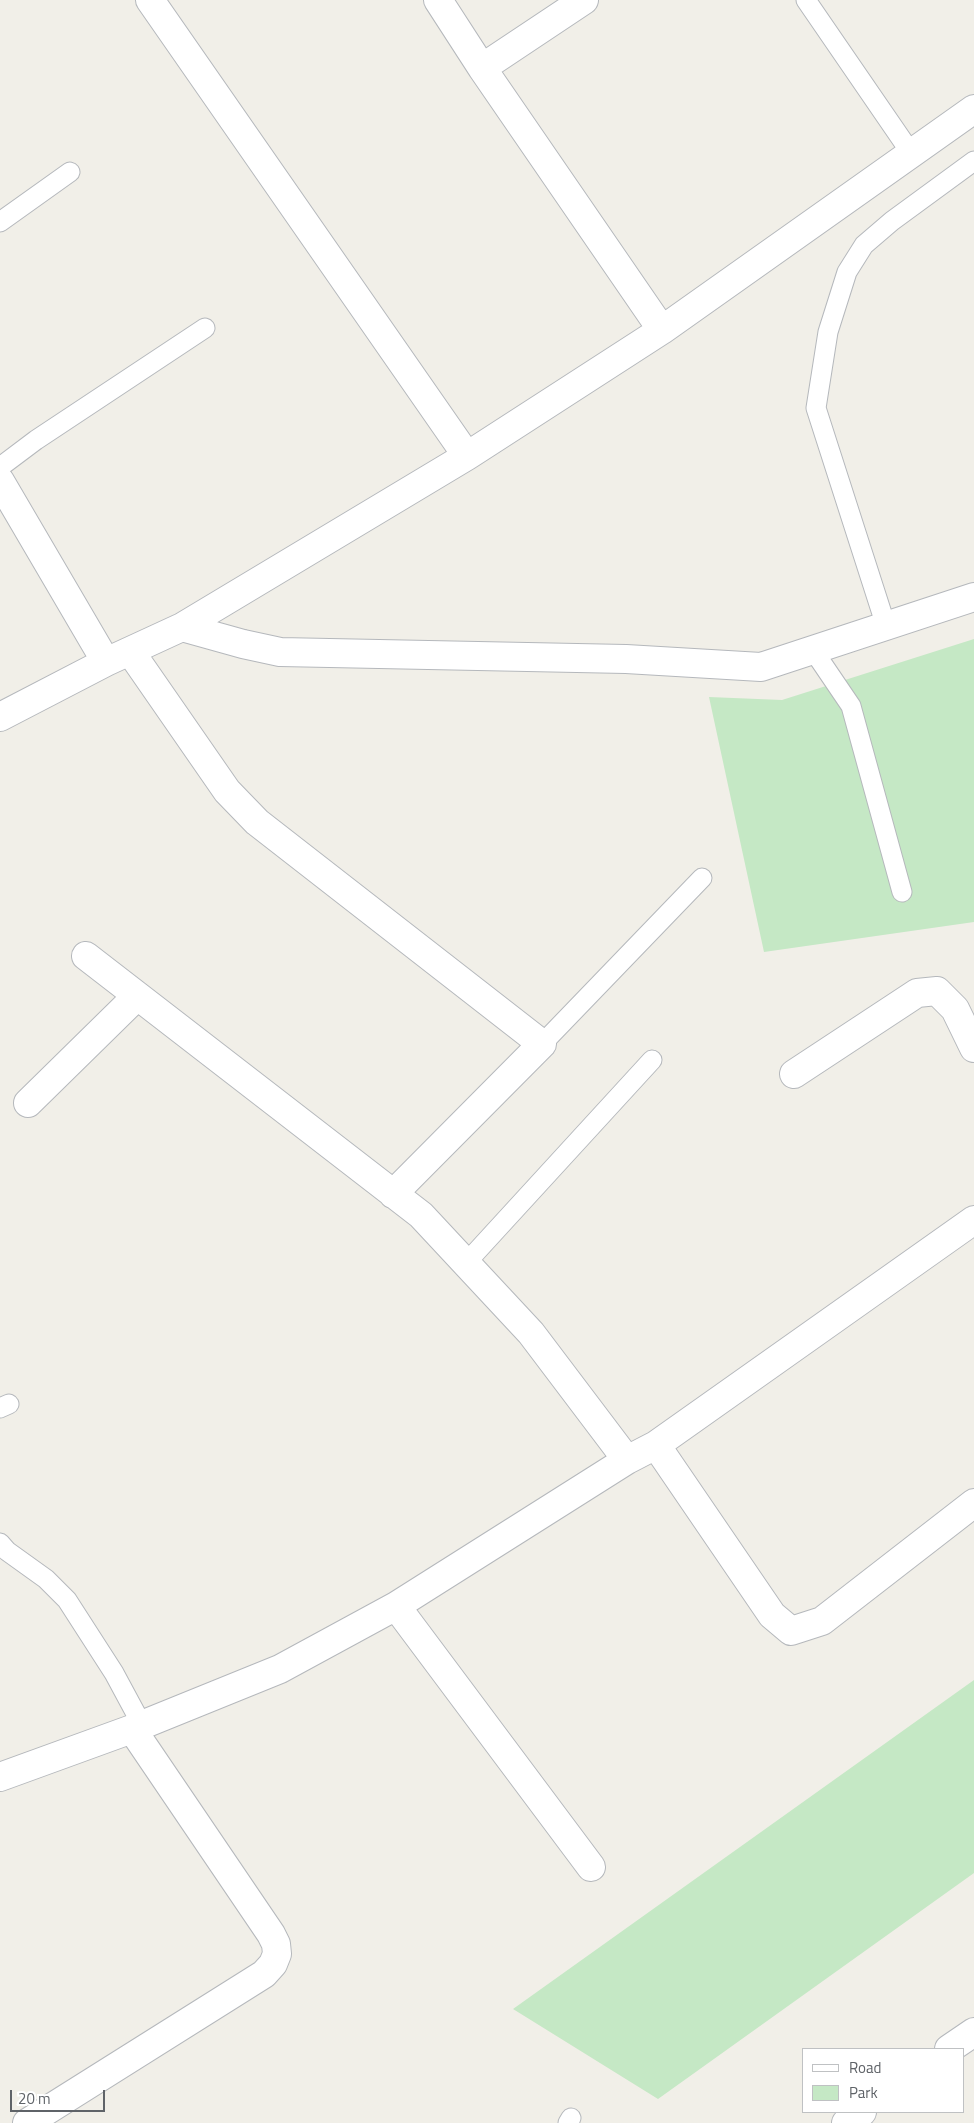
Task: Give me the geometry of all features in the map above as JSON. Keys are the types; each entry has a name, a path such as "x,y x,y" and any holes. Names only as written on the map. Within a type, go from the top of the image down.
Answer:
{"street":[{"path":"150,0 467,456"},
{"path":"438,0 482,68 662,330"},
{"path":"482,68 584,0"},
{"path":"0,717 118,656 182,627 467,456 662,330 974,109"},
{"path":"0,481 118,656 227,791 257,822 542,1044 393,1194"},
{"path":"182,627 280,652 626,659 761,667 974,597"},
{"path":"86,956 421,1215 531,1334 627,1460"},
{"path":"794,1074 917,993 937,991 955,1009 974,1048"},
{"path":"28,1103 137,996"},
{"path":"0,1777 137,1727 280,1669 396,1606 627,1460 656,1445 974,1220"},
{"path":"656,1445 772,1615 791,1631 822,1621 974,1503"},
{"path":"396,1606 591,1867"},
{"path":"27,2123 264,1974 273,1964 277,1954 276,1944 271,1934 137,1727"},
{"path":"950,2048 974,2032"},
{"path":"846,2123 861,2113"}],"lane":[{"path":"806,0 912,153"},
{"path":"886,626 816,408 828,332 847,272 864,245 892,221 974,161"},
{"path":"0,222 70,172"},
{"path":"0,467 36,440 205,328"},
{"path":"814,650 851,706 902,892"},
{"path":"542,1044 702,878"},
{"path":"466,1263 652,1060"},
{"path":"0,1543 7,1551 46,1579 67,1600 114,1673 137,1727"}],"green space":[{"path":"974,639 974,922 764,952 709,697 782,700"},
{"path":"974,1680 974,1873 658,2099 513,2009"}]}
